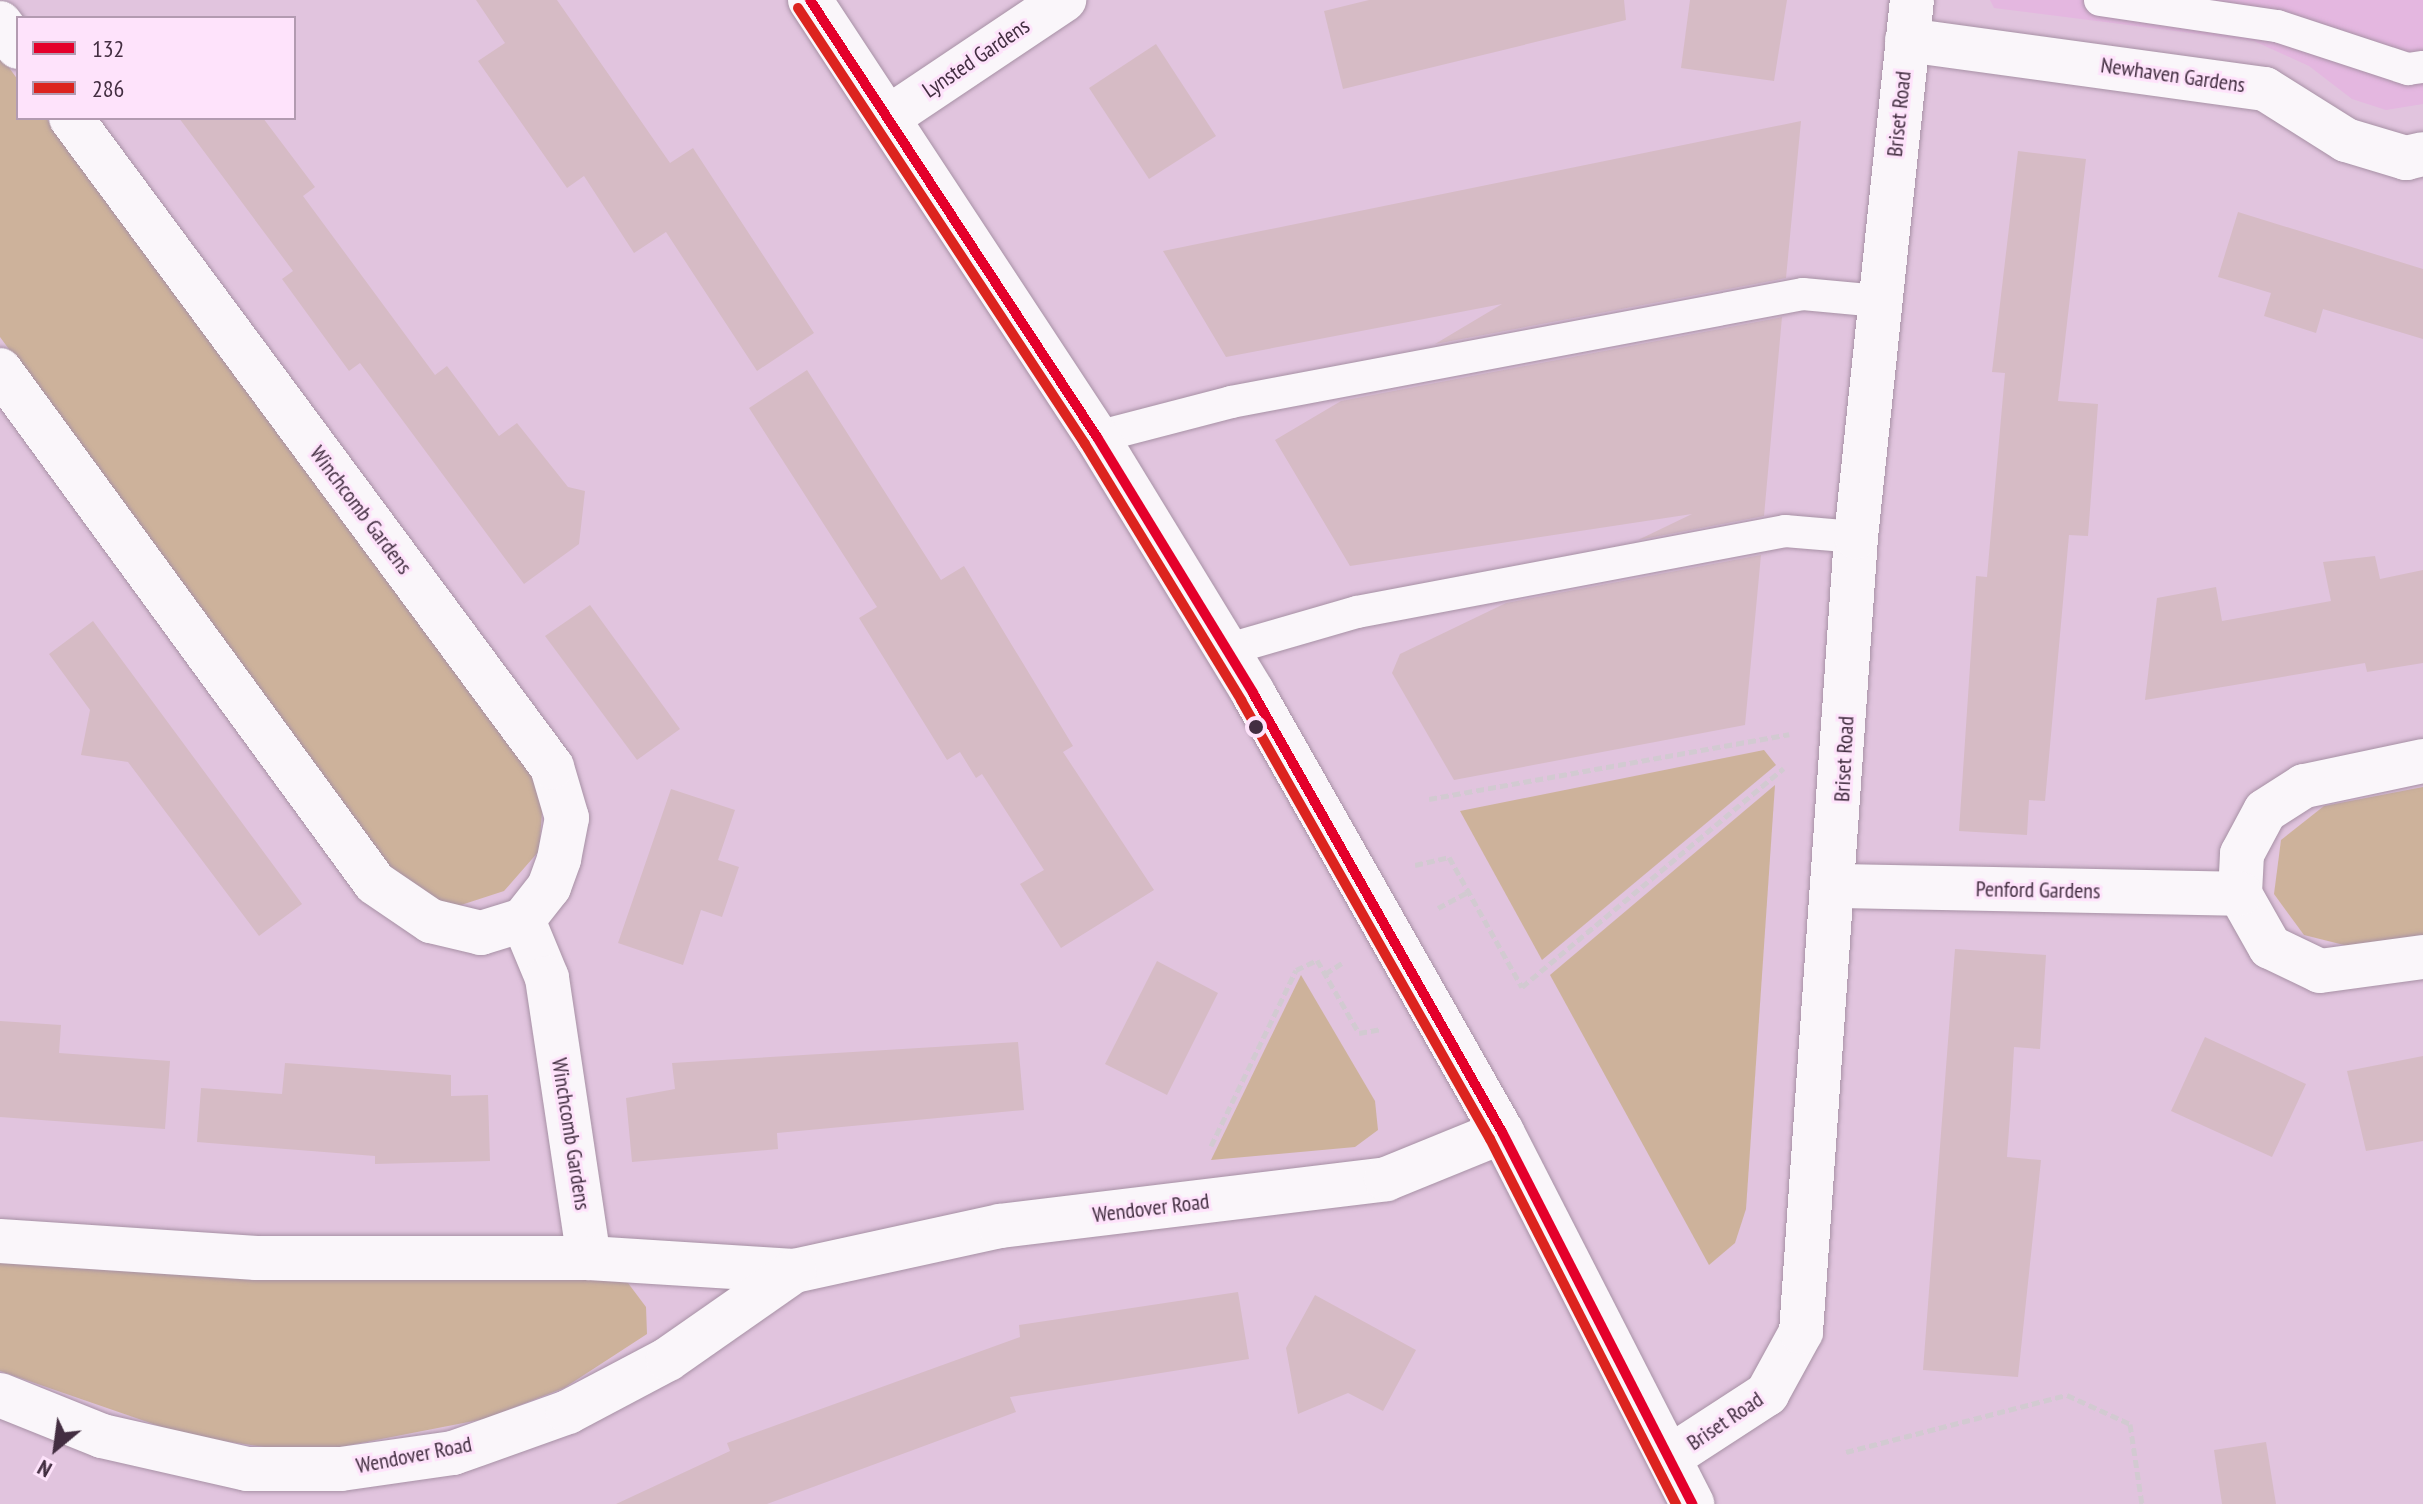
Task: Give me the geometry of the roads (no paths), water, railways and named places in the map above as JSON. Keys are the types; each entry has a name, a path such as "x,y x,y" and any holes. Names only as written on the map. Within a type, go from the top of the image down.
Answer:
{"street":[{"path":"810,0 1097,437 1226,650 1502,1132 1692,1504"},
{"name":"Lynsted Gardens","path":"889,117 1064,0"},
{"name":"Newhaven Gardens","path":"1909,20 2265,89 2346,140 2406,158 2423,154"},
{"name":"Briset Road","path":"1670,1457 1767,1394 1801,1332 1836,886 1856,537 1909,20"},
{"path":"0,23 16,44"},
{"name":"Winchcomb Gardens","path":"72,120 552,767 567,818 562,845 549,887 523,920 547,978 589,1258"},
{"path":"0,370 375,883 431,921 481,933 523,920"},
{"path":"2423,761 2304,786 2265,811 2242,854 2240,894 2270,947 2320,971 2423,957"},
{"name":"Penford Gardens","path":"1836,886 2240,894"},
{"name":"Wendover Road","path":"0,1241 256,1258 589,1258 794,1271 1000,1226 1386,1179 1502,1132"},
{"name":"Wendover Road","path":"0,1395 102,1436 247,1469 341,1469 453,1453 568,1412 668,1359 794,1271"}],"lane":[{"path":"2100,0 2277,26 2408,69 2423,67"},
{"path":"1097,437 1231,402 1803,294 1879,301"},
{"path":"1226,650 1357,612 1785,531 1856,537"}]}
